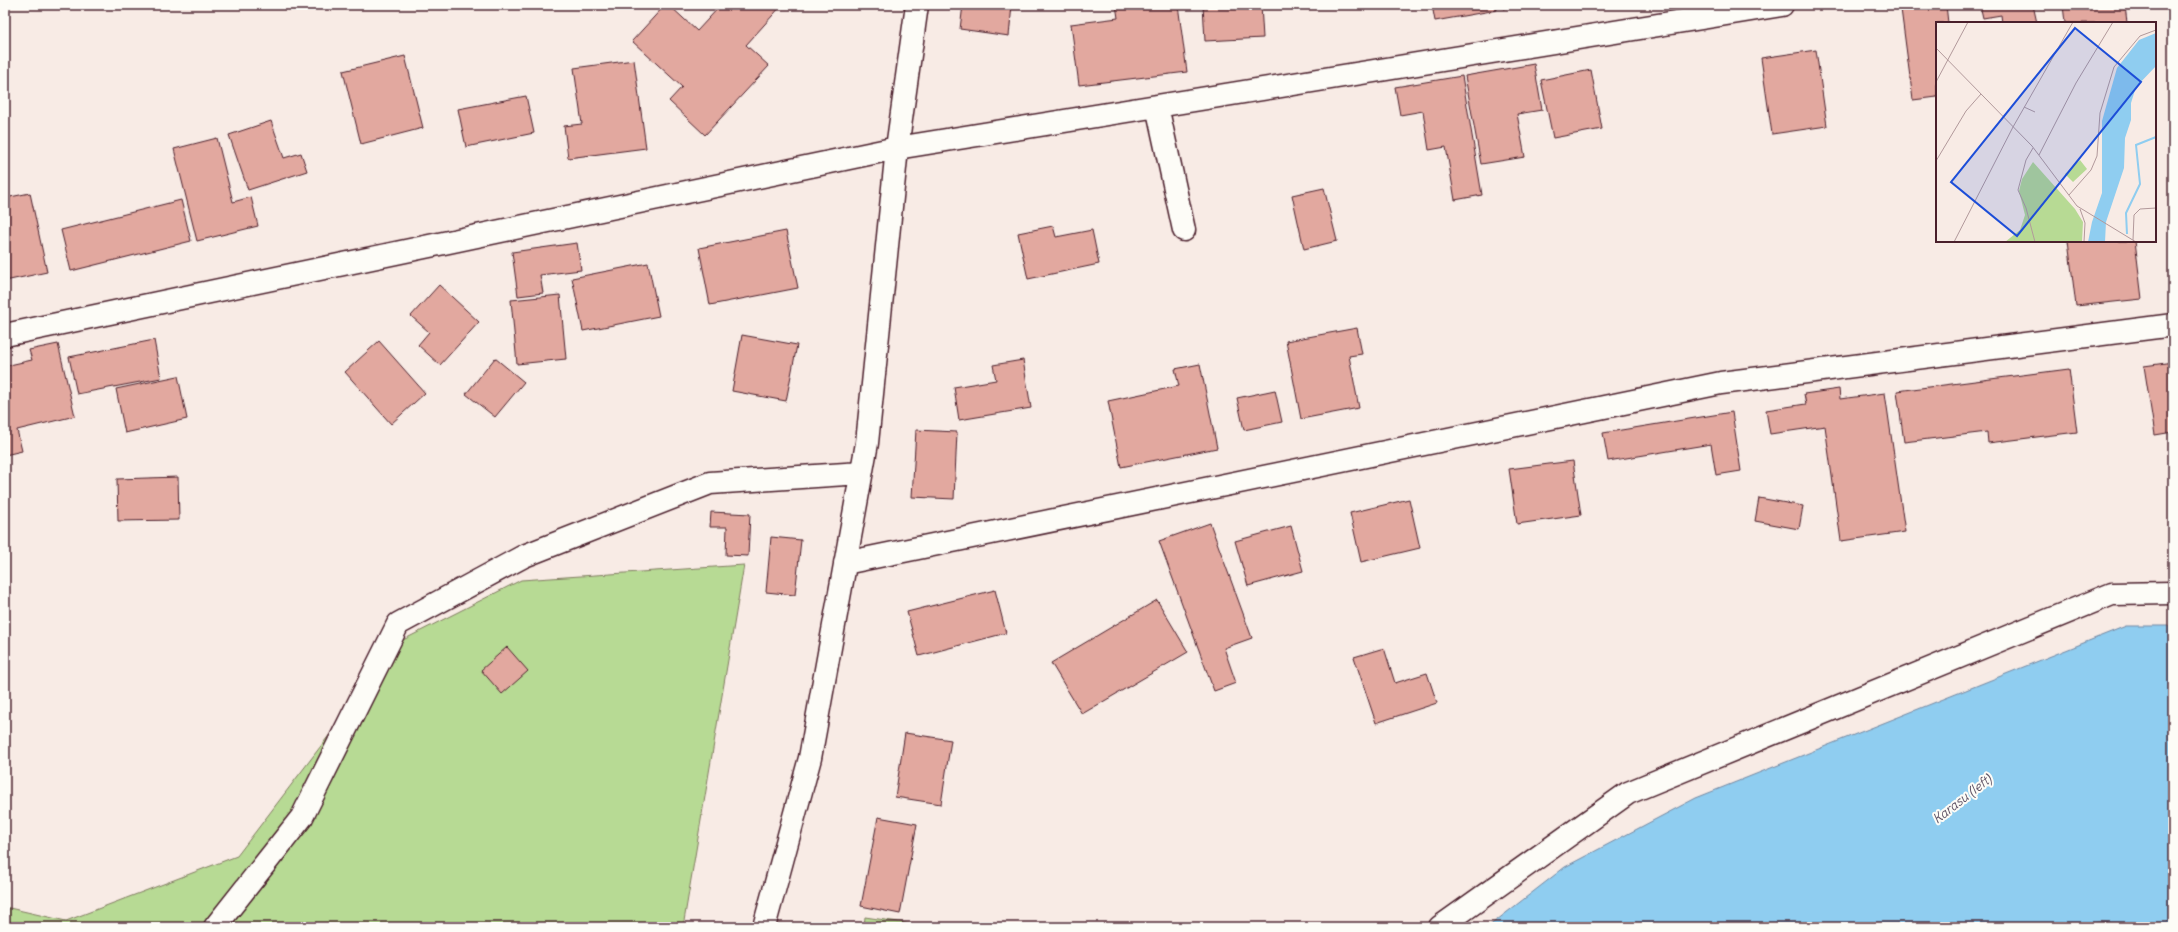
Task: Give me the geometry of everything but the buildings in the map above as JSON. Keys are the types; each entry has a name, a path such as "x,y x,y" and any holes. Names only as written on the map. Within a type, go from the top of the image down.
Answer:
{"street":[{"path":"764,927 810,758 867,443 898,148 917,5"},
{"path":"5,335 898,148 1782,5"},
{"path":"1157,106 1184,230"},
{"path":"845,563 1721,383 2173,325"},
{"path":"215,927 302,818 398,624 524,556 710,483 861,473"},
{"path":"1440,927 1628,792 2112,594 2173,593"}],"green space":[{"path":"744,565 683,927 5,927 5,907 66,921 237,856 401,641 521,580"},
{"path":"865,917 932,927 864,927"}],"water":[{"name":"Karasu (left)","path":"2126,626 2173,626 2173,926 2098,922 2085,927 1488,927 1565,867 1696,798"}]}
